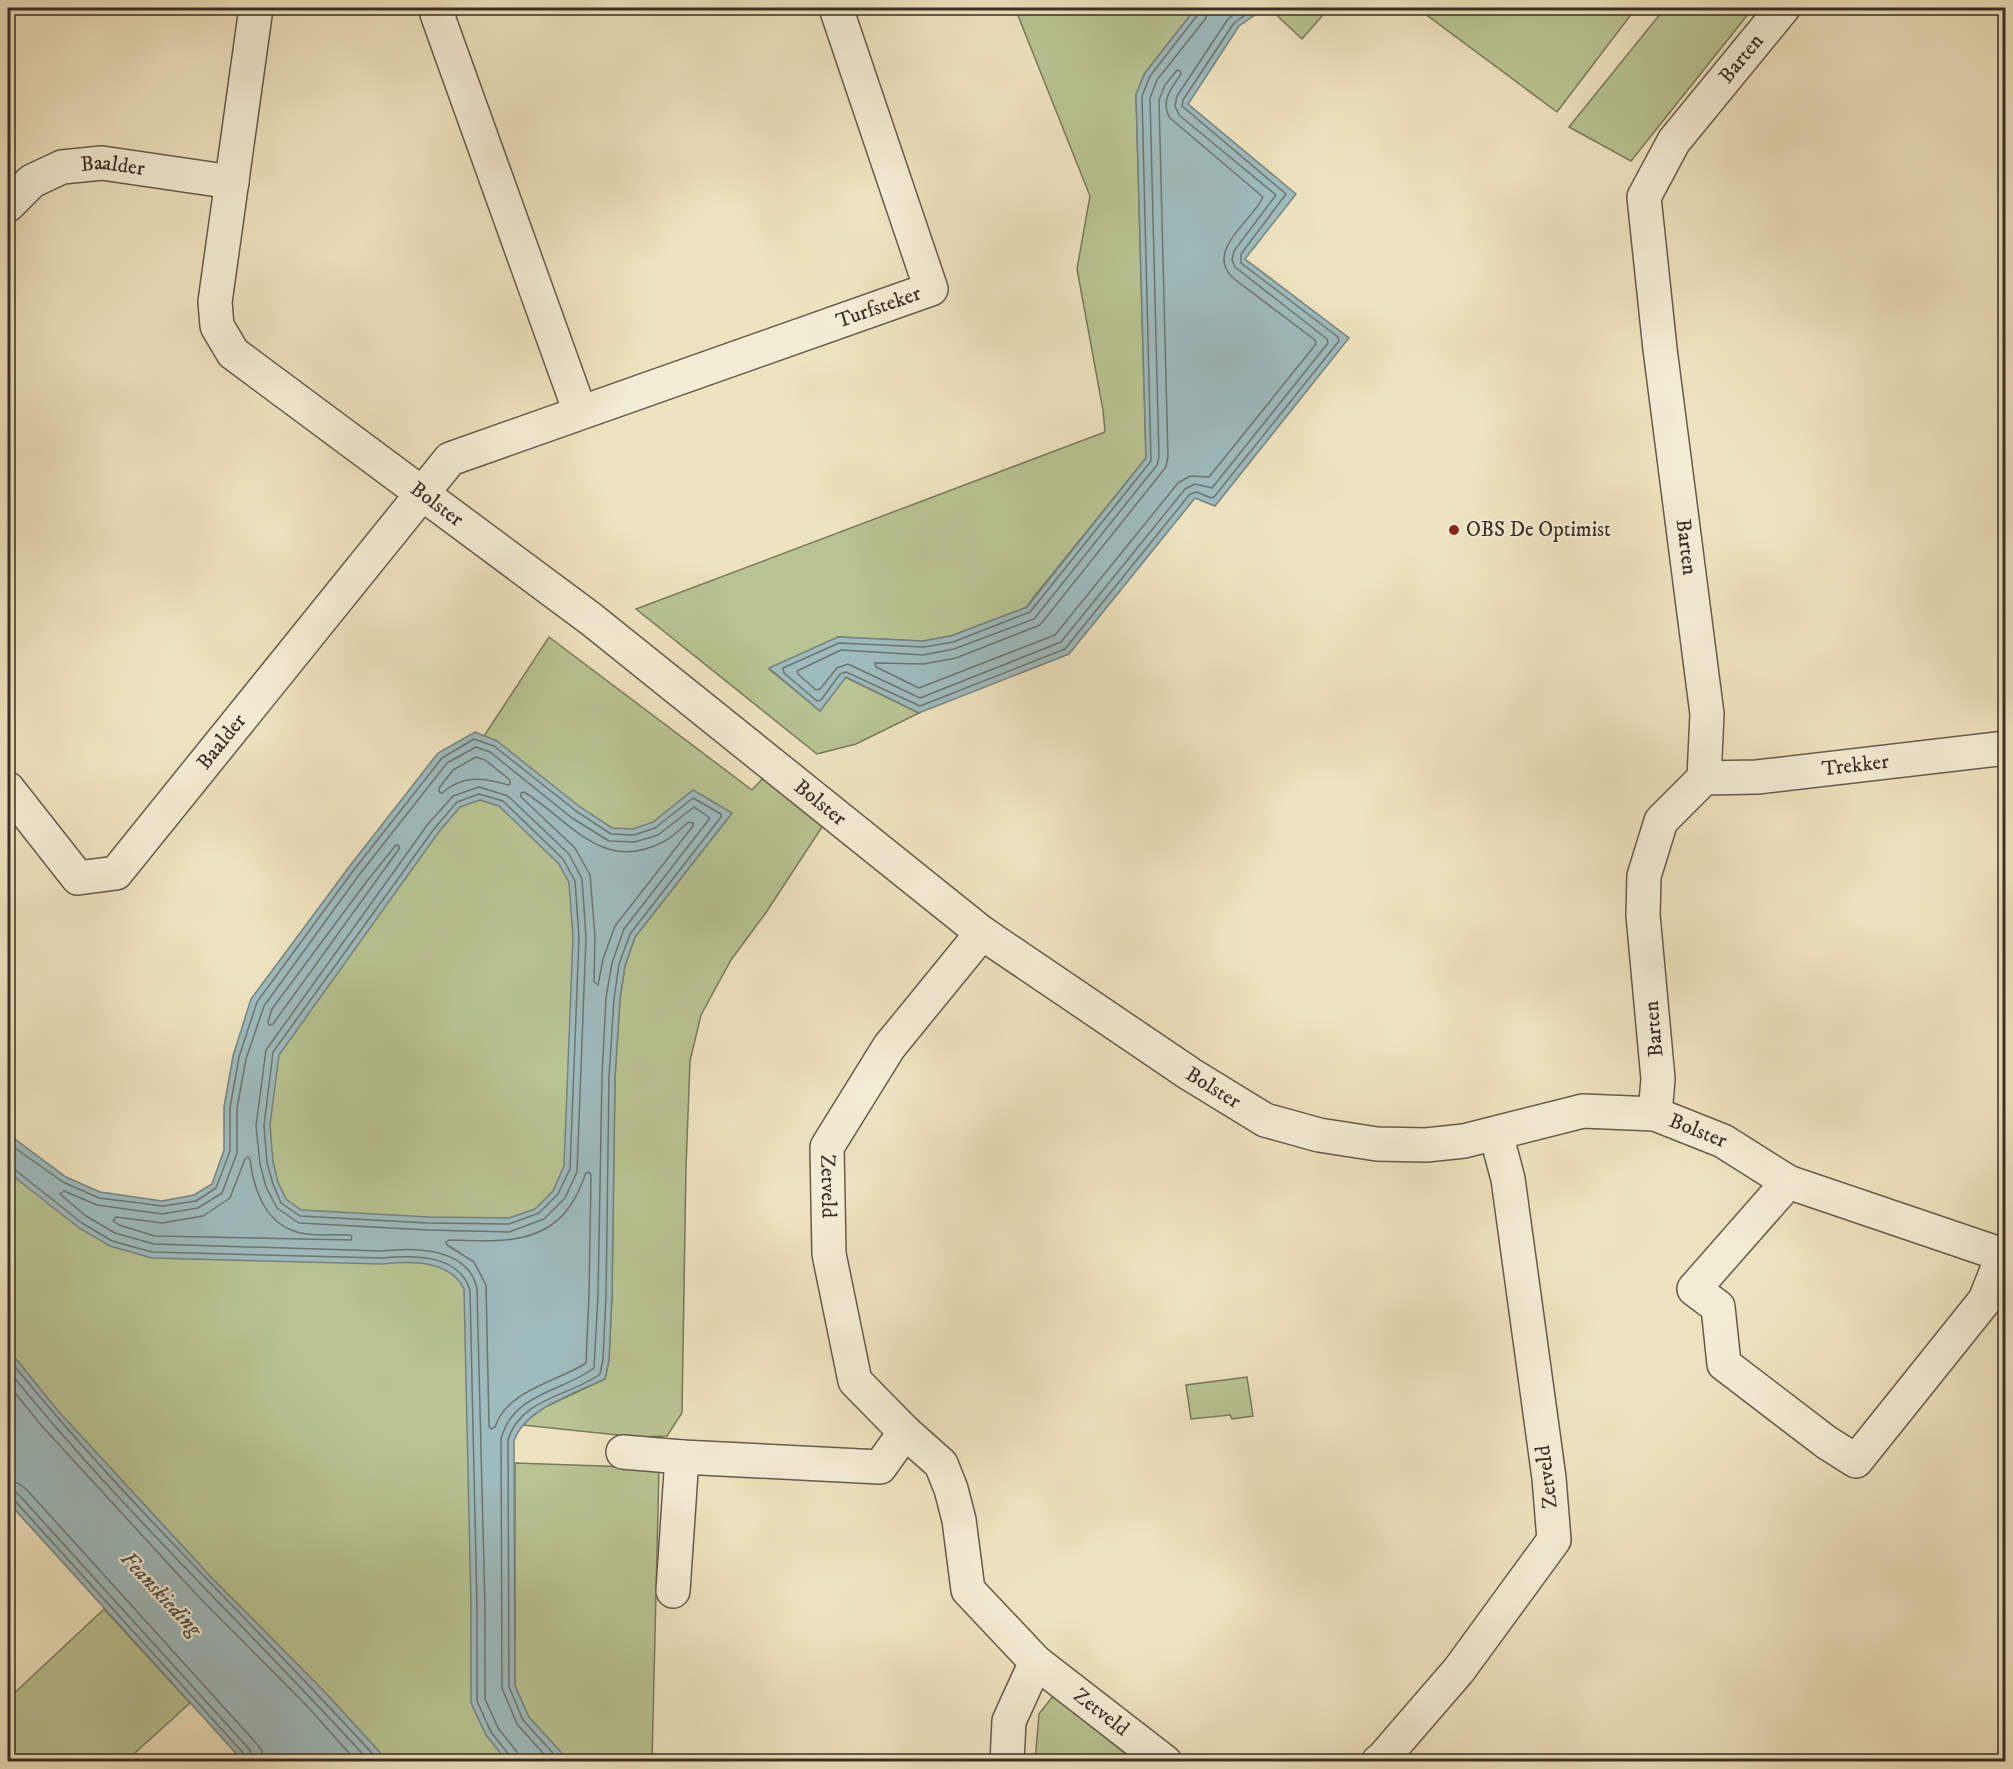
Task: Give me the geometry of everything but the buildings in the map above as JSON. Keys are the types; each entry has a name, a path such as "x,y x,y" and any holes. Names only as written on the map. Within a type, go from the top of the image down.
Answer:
{"street":[{"name":"Bolster","path":"256,8 215,302 217,326 233,353 591,619 982,933 1190,1074 1265,1120 1319,1135 1377,1144 1426,1145 1464,1141 1583,1111 1655,1114 1723,1141 1788,1182 2004,1256 1985,1300 1856,1461 1826,1442 1724,1364 1718,1308 1694,1289 1788,1182"},
{"path":"441,8 437,14 580,412"},
{"name":"Turfsteker","path":"421,493 450,459 931,289 836,8"},
{"name":"Barten","path":"1655,1114 1658,1079 1643,915 1644,876 1661,821 1704,778 1707,714 1659,338 1644,196 1674,141 1783,8"},
{"name":"Baalder","path":"8,205 32,181 62,166 102,163 232,182"},
{"name":"Baalder","path":"8,789 78,878 116,873 421,493"},
{"name":"Trekker","path":"1704,778 1757,777 2006,748"},
{"name":"Zetveld","path":"982,933 889,1047 828,1147 829,1254 855,1381 905,1432 941,1464 959,1520 968,1590 1036,1662 1165,1761"},
{"name":"Zetveld","path":"1378,1761 1459,1670 1554,1540 1549,1478 1509,1191 1496,1134"},
{"path":"623,1452 880,1467 905,1432"},
{"path":"673,1591 682,1457"},
{"path":"1007,1761 1009,1721 1036,1662"}],"green space":[{"path":"1015,8 1196,8 1145,73 1136,95 1146,458 1027,607 951,636 923,641 838,637 769,669 820,711 845,677 919,713 856,744 817,754 636,609 1105,432 1077,269 1090,196"},
{"path":"1269,8 1329,8 1302,39"},
{"path":"1434,8 1636,8 1557,112 1428,16"},
{"path":"1665,8 1753,8 1631,161 1569,127"},
{"path":"549,637 752,790 764,777 824,824 765,914 731,960 701,1015 690,1061 682,1413 667,1436 637,1437 522,1425 541,1409 605,1379 609,1360 612,1296 615,1077 620,999 625,966 635,937 732,813 619,940 593,1211 500,1423 499,1705 551,1761 373,1761 8,1366 8,1158 112,1223 237,1220 248,1090 488,739 484,736"},
{"path":"1247,1377 1253,1416 1232,1419 1230,1415 1191,1419 1186,1385"},
{"path":"515,1463 659,1468 652,1761 569,1761 528,1717 515,1686"},
{"path":"104,1609 190,1703 126,1761 21,1761 8,1748 8,1699"},
{"path":"1053,1696 1126,1754 1124,1761 1035,1762 1039,1714"}],"water":[{"path":"1196,8 1265,8 1239,26 1188,104 1296,194 1245,259 1349,338 1215,506 1195,498 1069,654 919,713 846,677 820,711 769,668 838,637 923,641 951,636 1027,607 1146,458 1136,94 1145,73"},
{"path":"475,732 497,741 580,807 612,828 633,829 653,822 693,790 732,813 635,937 625,966 620,999 615,1077 612,1296 609,1360 605,1379 540,1411 528,1420 514,1441 515,1686 529,1717 569,1761 507,1761 486,1735 471,1703 464,1289 458,1279 440,1268 417,1263 152,1258 110,1246 79,1228 8,1172 8,1134 66,1177 100,1192 162,1201 194,1195 212,1184 224,1150 224,1107 233,1056 251,999 349,867 438,753","holes":["480,800 499,806 559,864 569,883 573,937 564,1166 553,1191 535,1209 509,1218 429,1217 301,1210 286,1199 278,1182 273,1162 270,1125 279,1055 438,833 460,807"]},
{"name":"Feanskieding","path":"8,1349 58,1411 212,1578 323,1690 388,1761 243,1761 8,1502"}],"place":[{"name":"OBS De Optimist","path":"1454,530"}]}
